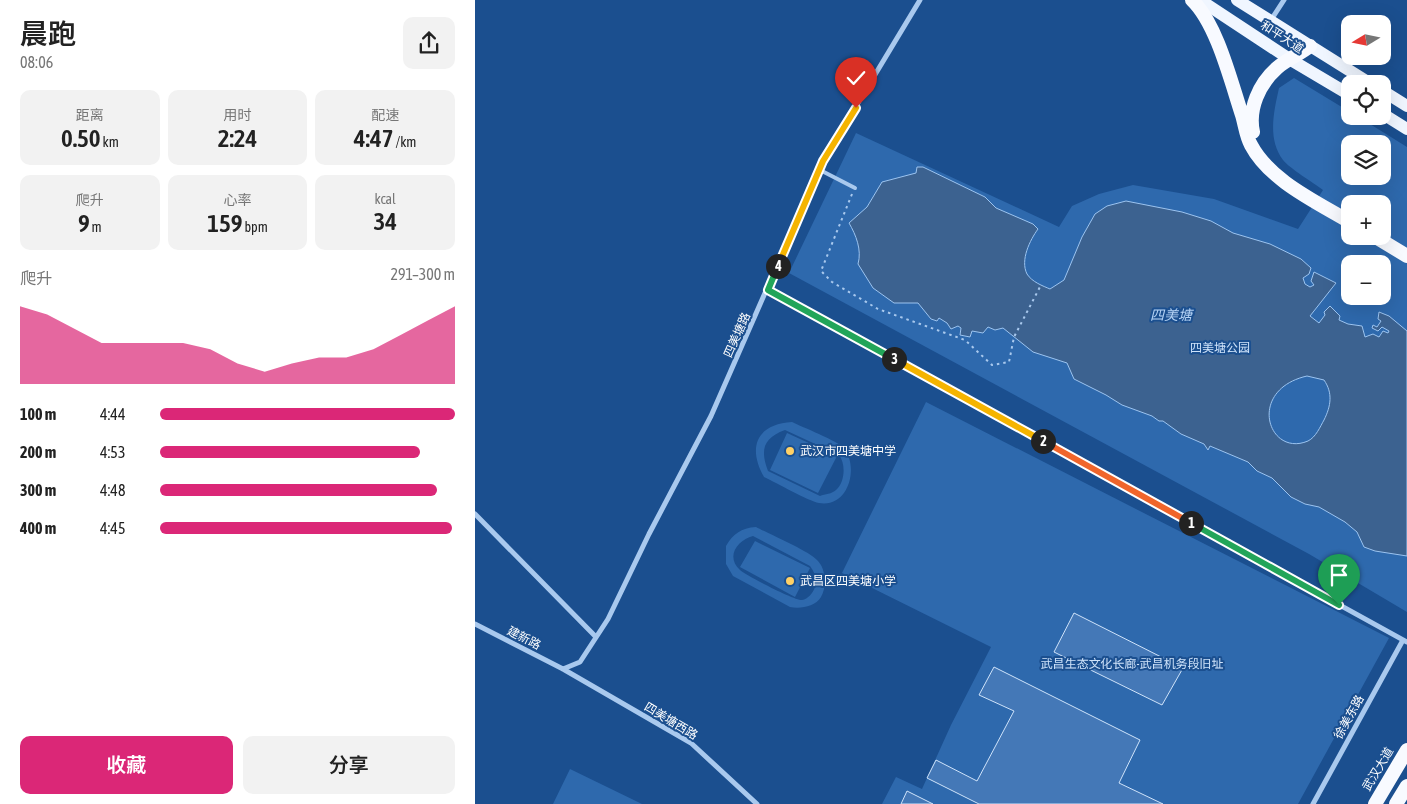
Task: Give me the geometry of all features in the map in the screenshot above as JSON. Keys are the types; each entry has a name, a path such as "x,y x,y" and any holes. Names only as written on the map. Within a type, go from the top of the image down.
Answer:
{"highway":[{"path":"1192,0 1202,10 1208,21 1222,56 1250,144 1258,155 1285,181 1341,217"},
{"path":"1258,155 1251,123 1252,108 1261,85 1277,67 1291,60 1310,46"},
{"path":"1389,245 1407,256"},
{"name":"武汉大道","path":"1375,804 1407,750"},
{"path":"1396,804 1407,786"}],"main road":[{"name":"和平大道","path":"1200,0 1291,60 1341,90"},
{"name":"和平大道","path":"1237,0 1357,75"},
{"path":"1391,96 1407,106"},
{"path":"1391,119 1407,129"}],"street":[{"name":"四美塘路","path":"563,669 580,662 608,619 649,534 711,416 768,290 819,170 920,0"},
{"path":"1271,20 1284,0"},
{"path":"768,290 1405,641"},
{"path":"475,514 596,637"},
{"name":"建新路","path":"475,624 563,669"},
{"name":"徐美东路","path":"1313,804 1405,641"},
{"name":"四美塘西路","path":"563,669 691,743 757,804"}],"lane":[{"path":"819,170 855,188"}],"path":[{"path":"855,188 821,271 832,282 878,309 965,340 992,365 1009,362 1014,337 1041,285"}],"green space":[{"name":"四美塘","path":"1294,78 1341,107 1341,125 1372,125 1388,135 1341,135 1341,185 1391,185 1391,137 1407,147 1407,612 1309,554 789,273 856,133 1059,227 1072,206 1099,194 1133,185 1214,199 1298,229 1323,190 1291,167 1278,152 1273,134 1275,106 1279,88"},
{"name":"武昌生态文化长廊-武昌机务段旧址","path":"926,402 1389,638 1298,804 882,804 896,777 922,789 951,725 991,647 842,573"},
{"path":"792,422 828,438 844,448 851,465 851,475 844,493 838,499 829,503 814,502 764,477 756,456 756,447 763,432 770,427","holes":["785,430 839,455 843,463 844,473 839,487 830,493 820,496 768,471 764,451 768,441"]},
{"path":"787,433 837,456 818,493 770,470"},
{"path":"756,527 806,552 820,563 825,578 824,588 821,597 815,603 798,608 790,607 733,576 726,564 726,546 738,532","holes":["753,536 810,566 815,576 815,587 810,595 802,600 781,592 744,573 736,565 734,554 738,545"]},
{"path":"755,541 810,568 795,597 740,567"},
{"path":"570,769 642,804 553,804"}],"water":[{"name":"四美塘","path":"917,167 923,167 985,197 996,208 1033,224 1038,229 1027,250 1025,268 1027,274 1032,279 1050,289 1064,280 1082,237 1095,214 1107,206 1126,201 1182,212 1211,221 1233,233 1270,244 1301,259 1311,268 1309,274 1303,278 1305,284 1310,287 1314,285 1311,281 1314,272 1336,283 1310,316 1319,323 1325,315 1324,312 1330,306 1340,316 1339,320 1348,324 1362,326 1365,337 1373,334 1379,337 1383,331 1388,333 1389,331 1382,327 1378,331 1372,328 1373,325 1377,327 1381,321 1378,319 1379,312 1389,316 1407,331 1407,556 1375,551 1364,547 1357,532 1345,522 1319,507 1305,504 1291,497 1272,478 1257,471 1248,462 1210,446 1208,450 1204,444 1181,434 1163,421 1122,405 1074,379 1067,363 1033,352 1003,328 995,330 988,327 983,333 972,331 970,337 960,335 961,328 958,326 951,329 947,323 939,318 937,321 931,319 918,303 894,303 873,288 858,264 858,243 849,223 867,207 882,182 916,173","holes":["1307,376 1324,380 1329,390 1329,405 1317,432 1308,441 1294,444 1282,440 1274,432 1270,420 1270,407 1276,394 1288,384"]}],"building":[{"path":"1074,613 1183,668 1162,705 1054,652"},
{"path":"994,667 1140,740 1119,783 1163,804 979,804 927,778 936,760 977,781 1014,711 979,695"},
{"path":"907,791 933,804 901,804"}],"place":[{"name":"武汉市四美塘中学","path":"790,451"},
{"name":"武昌区四美塘小学","path":"790,581"}],"route":[{"path":"856,108 823,161 768,290 1339,605"}],"park label":[{"name":"四美塘公园","path":"1220,348"}]}
